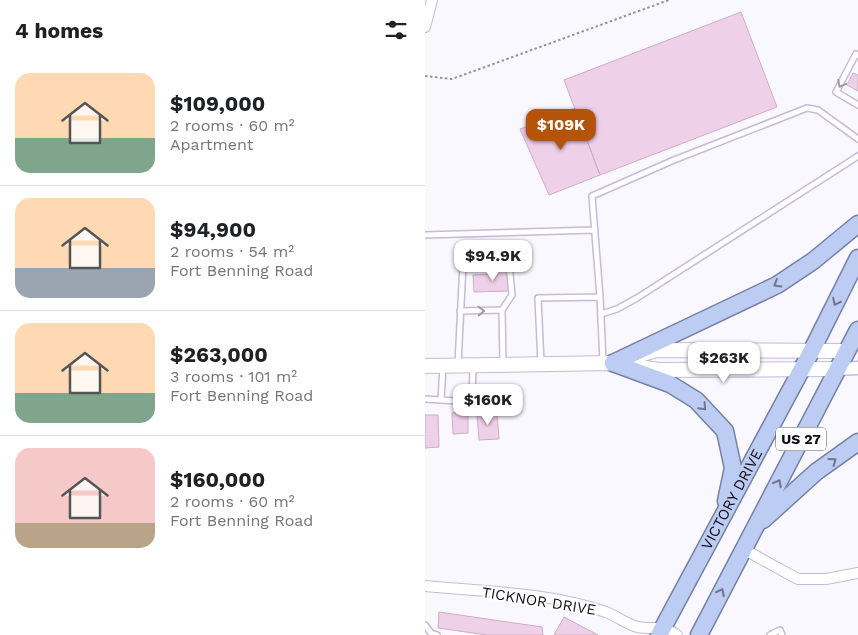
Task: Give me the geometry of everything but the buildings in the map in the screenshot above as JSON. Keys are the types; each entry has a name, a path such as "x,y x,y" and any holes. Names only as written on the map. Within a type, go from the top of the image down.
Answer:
{"highway":[{"path":"608,363 777,285 813,260 858,224"},
{"name":"VICTORY DRIVE","path":"667,632 721,521 813,350 858,258"},
{"name":"US 27","path":"699,635 837,369 853,351 858,330"},
{"path":"608,363 670,384 696,400 725,431 733,468 721,521"},
{"path":"756,526 816,472 858,442"}],"main road":[{"path":"608,363 656,350 853,351"},
{"path":"425,366 608,363 658,370 837,369"}],"street":[{"path":"425,27 432,0"},
{"path":"837,369 858,368"},
{"path":"743,549 798,579 826,580 858,573"},
{"name":"TICKNOR DRIVE","path":"425,586 515,594 571,603 607,612 635,626 667,632"}],"lane":[{"path":"858,55 856,54 836,92 858,105"},
{"path":"608,363 601,314 592,196 674,160 807,108 818,110 858,139"},
{"path":"601,314 617,309 637,298 858,156"},
{"path":"425,235 595,230"},
{"path":"457,365 463,264 509,263 512,295 502,310 503,364"},
{"path":"541,364 538,298 600,297"},
{"path":"460,311 502,310"},
{"path":"425,399 472,402 473,364"},
{"path":"441,400 443,366"},
{"path":"425,625 431,633 437,635"},
{"path":"770,635 780,630 782,635"}],"path":[{"path":"425,76 452,79 669,0"}]}
